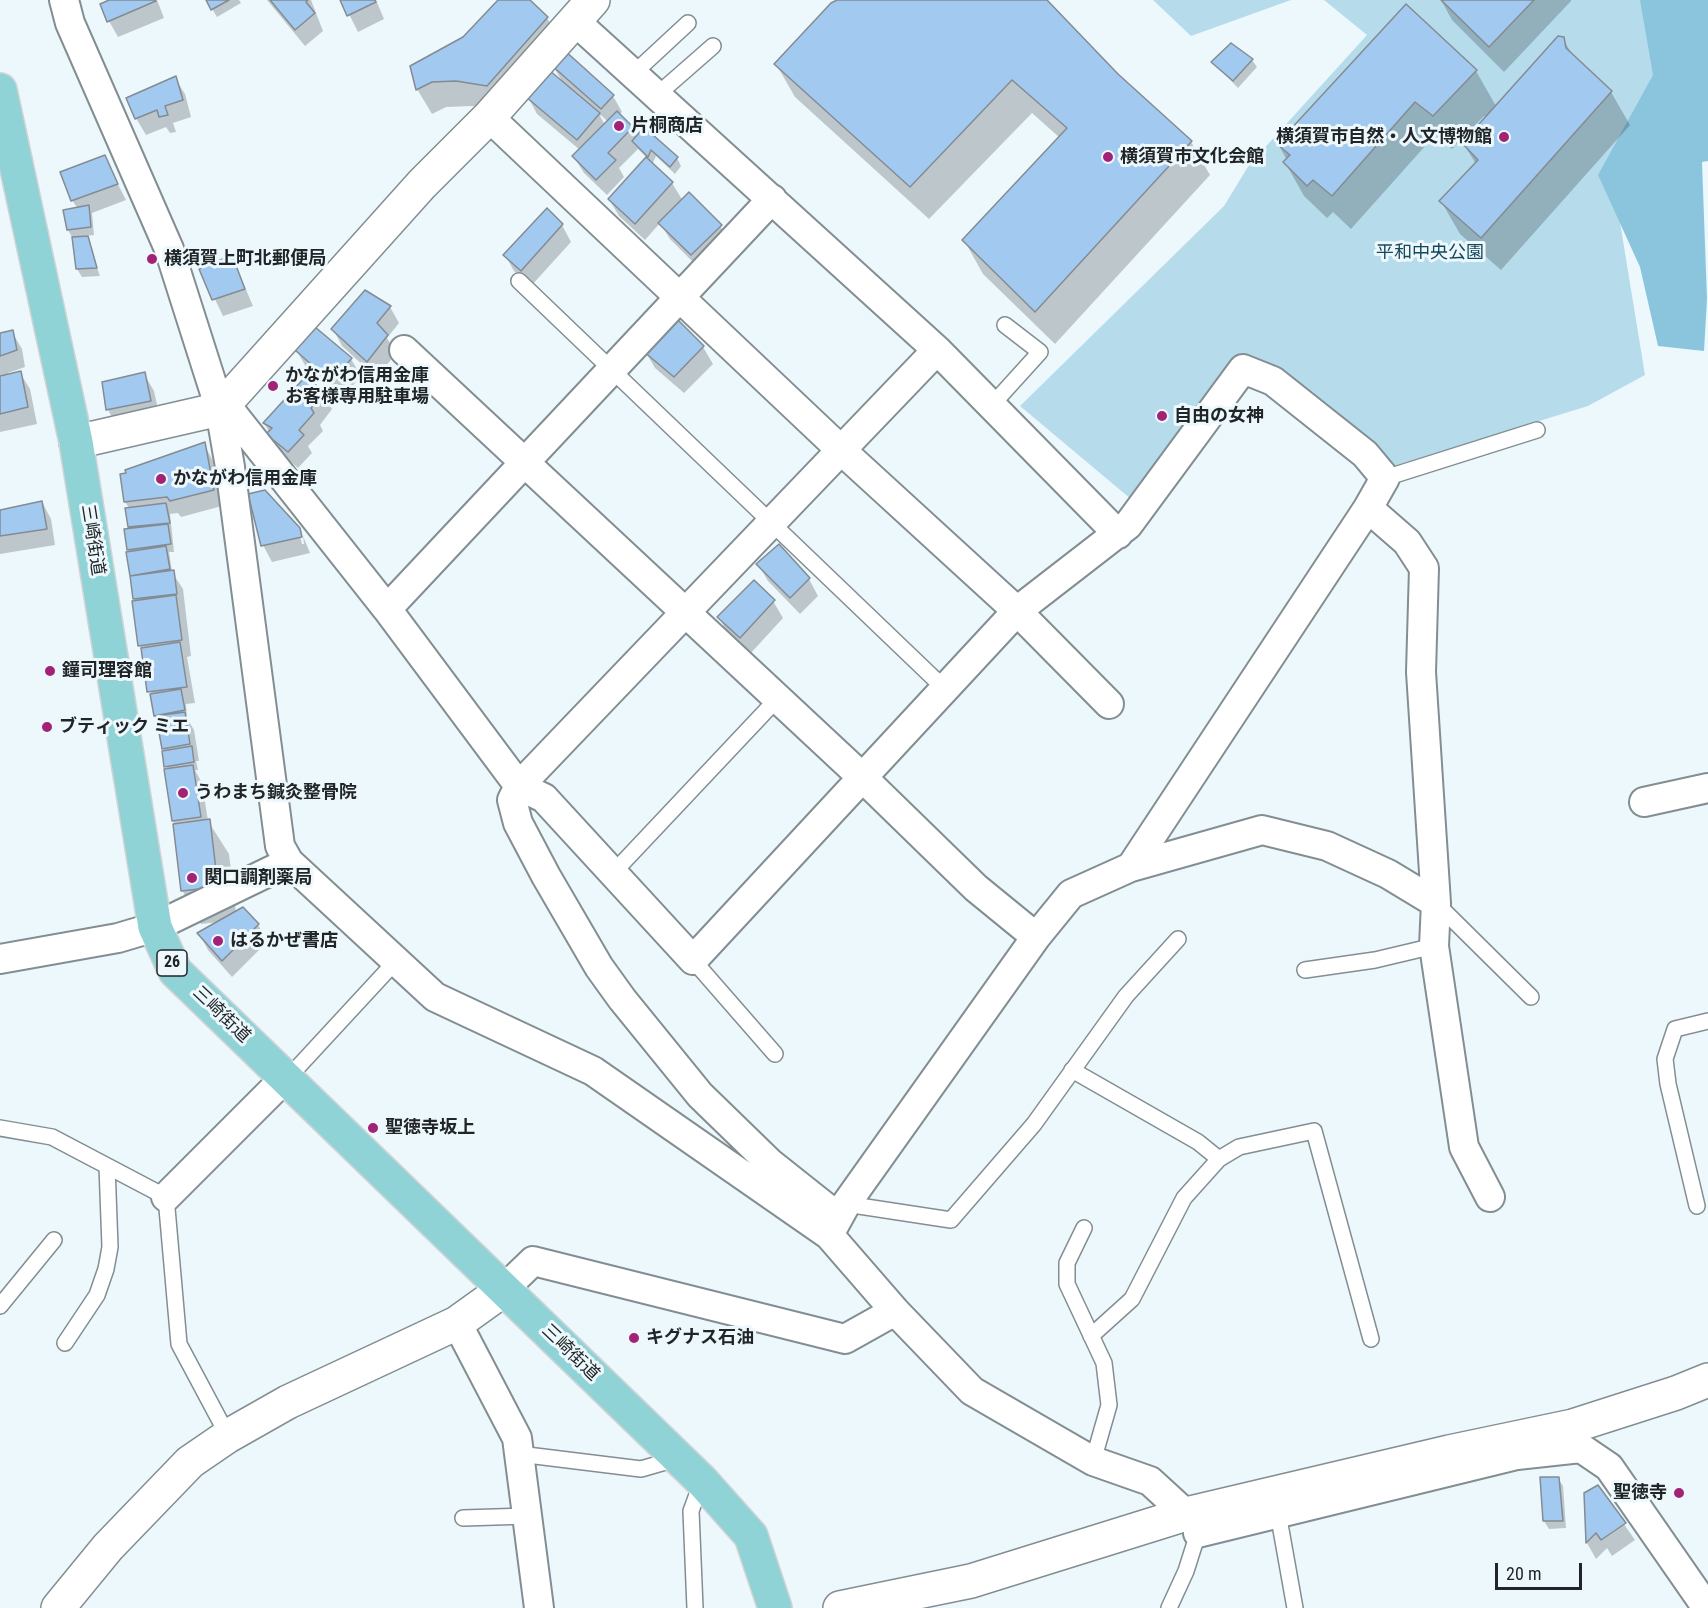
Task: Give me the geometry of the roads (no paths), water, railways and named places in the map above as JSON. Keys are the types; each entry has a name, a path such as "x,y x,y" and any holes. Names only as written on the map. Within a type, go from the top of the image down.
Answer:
{"main road":[{"name":"三崎街道","path":"0,90 76,442 155,927 176,971 702,1481 751,1536 775,1608"}],"street":[{"path":"64,0 70,22 169,249 223,407 280,846 289,862 435,997 593,1071 837,1219"},
{"path":"76,442 223,407 422,184 489,117 585,11 633,74 937,350 1118,534"},
{"path":"489,117 841,450 1017,611 1109,704"},
{"path":"387,609 772,199"},
{"path":"404,350 778,698 976,888 1036,937"},
{"path":"937,350 519,786 512,800 518,823 588,948 622,999 700,1095 770,1163 837,1219 895,1311 972,1391 1093,1461 1150,1481 1192,1524"},
{"path":"223,407 387,609 519,786 544,798 693,960 1017,611 1118,534 1243,369 1273,381 1365,454 1385,478 1368,508 1131,867"},
{"path":"1368,508 1407,542 1424,568 1421,672 1436,903 1434,946 1464,1147 1490,1197"},
{"path":"1644,802 1708,788"},
{"path":"837,1219 1036,937 1071,894 1131,867 1262,830 1327,846 1388,874 1436,903"},
{"path":"0,959 118,938 155,927 289,862"},
{"path":"166,1197 285,1078"},
{"path":"58,1608 108,1547 190,1462 228,1436 288,1402 457,1323 503,1290 532,1261 845,1339 895,1311"},
{"path":"457,1323 517,1438 539,1608"},
{"path":"840,1608 971,1581 1192,1524 1449,1452 1573,1426 1676,1393 1708,1380"},
{"path":"1192,1524 1278,1513 1517,1455 1581,1448 1609,1467 1707,1608"}],"lane":[{"path":"633,74 688,23"},
{"path":"657,95 713,46"},
{"path":"519,281 945,688"},
{"path":"993,405 1040,352 1005,325"},
{"path":"1385,478 1537,430"},
{"path":"614,872 778,698"},
{"path":"1436,903 1532,997"},
{"path":"837,1219 951,1220 1034,1124 1126,996 1178,939"},
{"path":"1305,970 1375,960 1434,946"},
{"path":"693,960 775,1054"},
{"path":"285,1078 298,1067 396,961"},
{"path":"1697,1206 1668,1084 1665,1059 1675,1029 1708,1021"},
{"path":"1072,1070 1198,1142 1219,1159"},
{"path":"0,1128 52,1137 166,1197 180,1344 228,1436"},
{"path":"1091,1336 1132,1299 1184,1198 1219,1159 1239,1147 1314,1131 1371,1339"},
{"path":"65,1343 96,1295 106,1269 110,1247 107,1166"},
{"path":"1084,1228 1068,1263 1068,1284 1104,1363 1109,1405 1093,1461"},
{"path":"1,1301 54,1240"},
{"path":"519,1454 641,1469 679,1458"},
{"path":"695,1608 691,1511 702,1481"},
{"path":"1278,1513 1295,1608"},
{"path":"463,1518 527,1516"},
{"path":"1169,1608 1186,1571 1192,1524"}],"place":[{"name":"片桐商店","path":"619,126"},
{"name":"横須賀市自然・人文博物館","path":"1504,137"},
{"name":"横須賀市文化会館","path":"1108,157"},
{"name":"横須賀上町北郵便局","path":"152,259"},
{"name":"かながわ信用金庫 お客様専用駐車場","path":"273,386"},
{"name":"自由の女神","path":"1162,416"},
{"name":"かながわ信用金庫","path":"161,479"},
{"name":"鐘司理容館","path":"50,671"},
{"name":"ブティック ミエ","path":"47,727"},
{"name":"うわまち鍼灸整骨院","path":"183,793"},
{"name":"関口調剤薬局","path":"192,878"},
{"name":"はるかぜ書店","path":"218,941"},
{"name":"聖徳寺坂上","path":"373,1128"},
{"name":"キグナス石油","path":"634,1338"},
{"name":"聖徳寺","path":"1679,1493"}],"park label":[{"name":"平和中央公園","path":"1430,253"}]}
